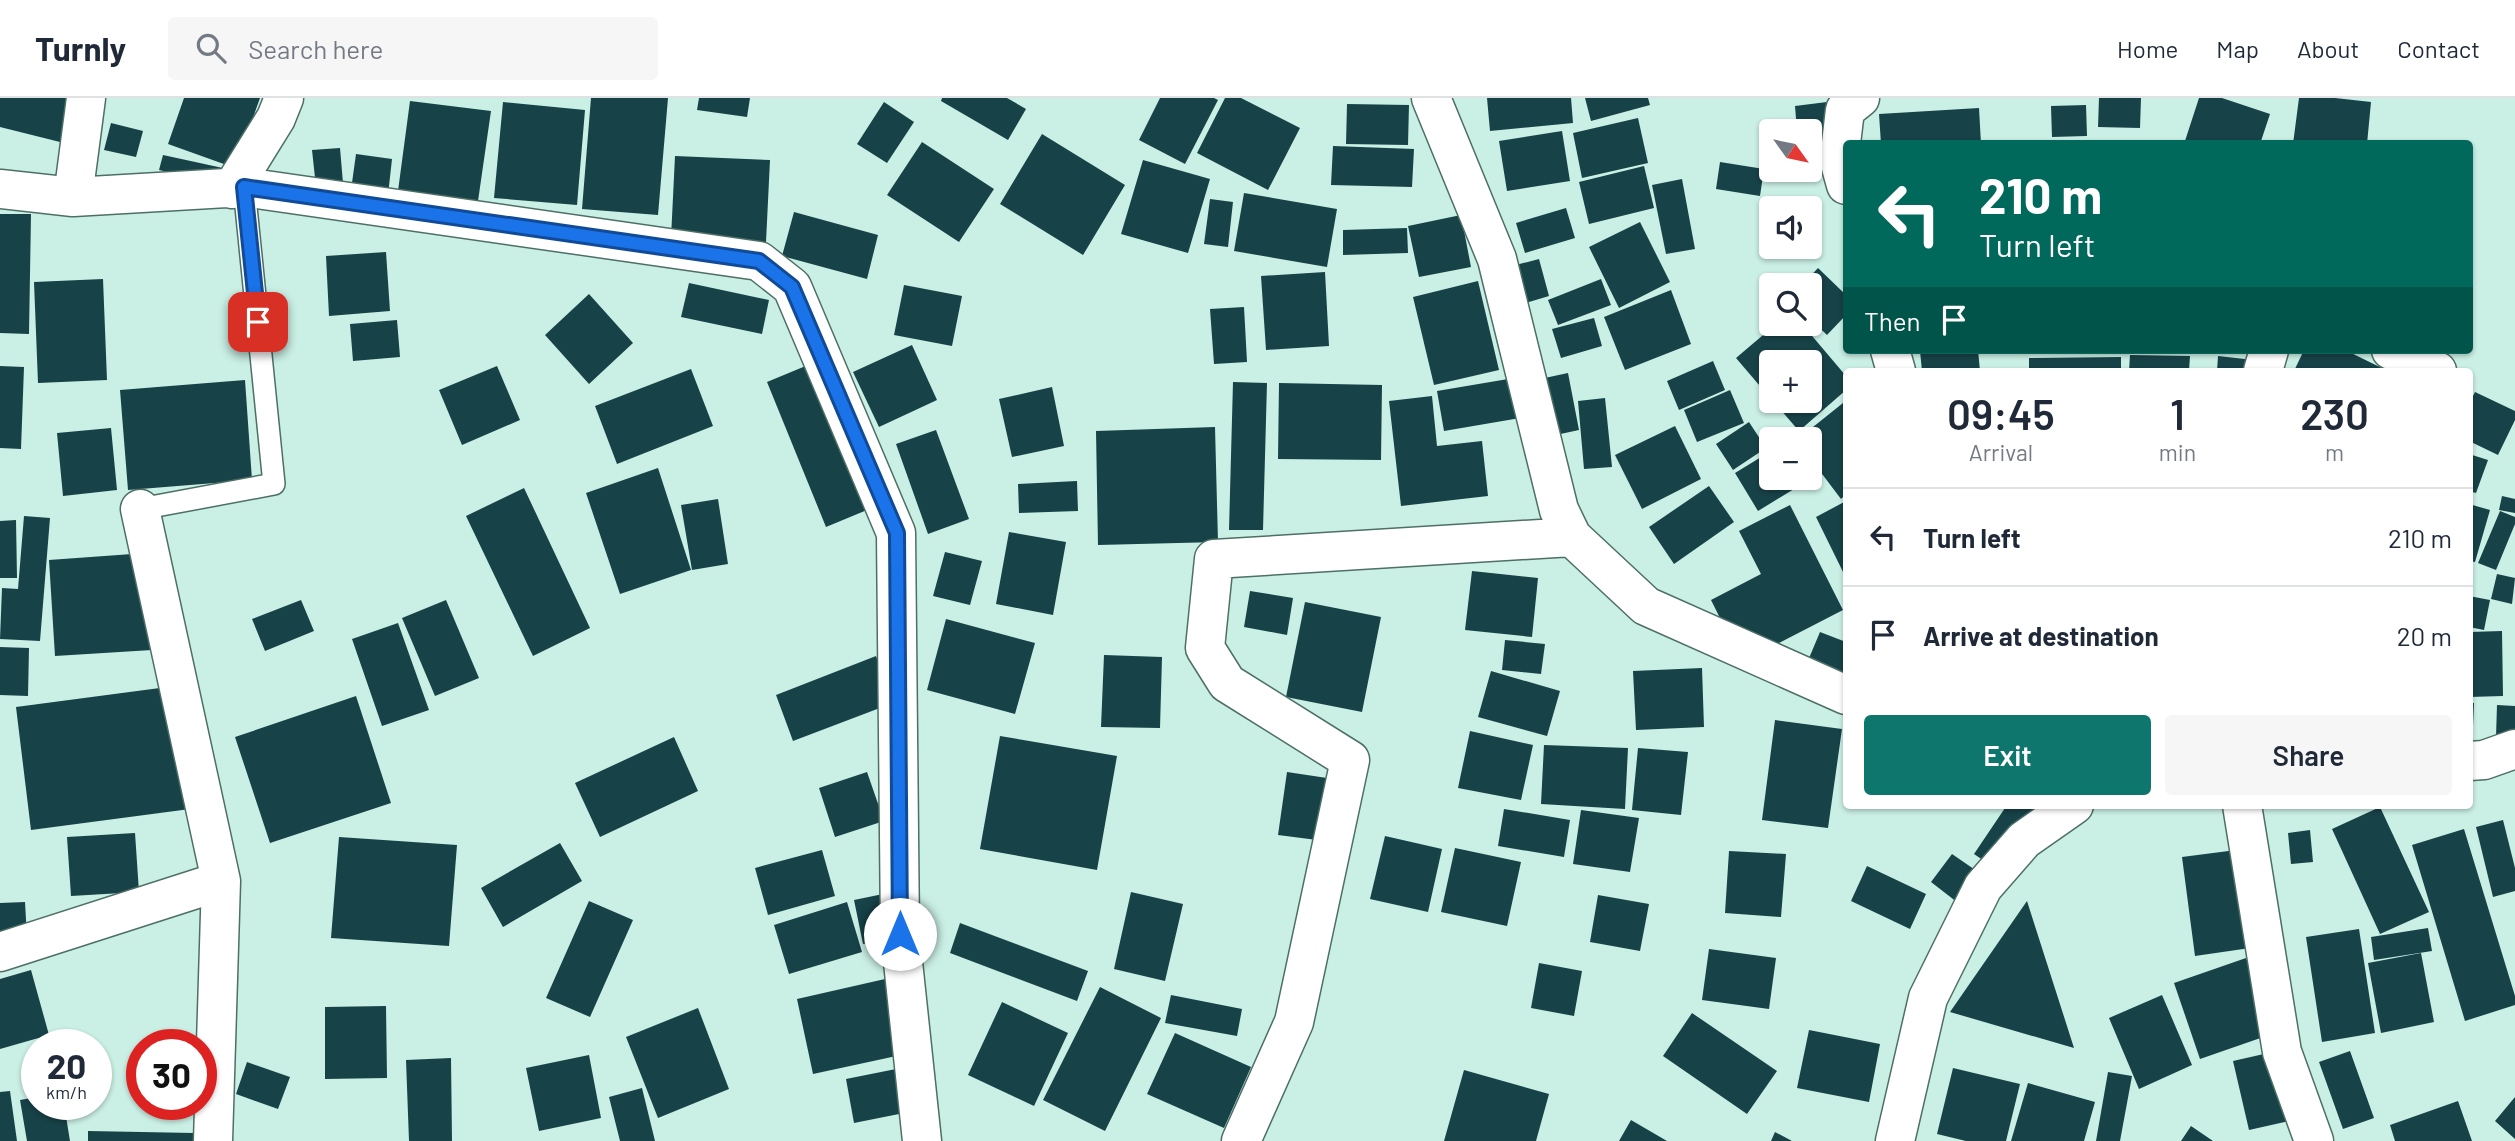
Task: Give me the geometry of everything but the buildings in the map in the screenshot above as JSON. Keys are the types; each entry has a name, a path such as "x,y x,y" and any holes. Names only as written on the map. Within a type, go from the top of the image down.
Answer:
{"street":[{"path":"73,197 86,98"},
{"path":"238,188 284,98"},
{"path":"1432,98 1497,259 1559,510 1572,537 1646,606 1843,694"},
{"path":"1843,174 1839,160 1845,110 1860,98"},
{"path":"0,189 73,197 238,188 759,261 792,287 897,533 900,934 922,1141"},
{"path":"2400,354 2430,368"},
{"path":"140,509 221,881 213,1141"},
{"path":"1241,1141 1294,1022 1350,760 1227,683 1205,648 1214,559 1572,537"},
{"path":"2473,761 2484,760 2515,749"},
{"path":"1895,1141 1928,998 1983,887 2024,840 2068,809"},
{"path":"2243,809 2282,1052 2314,1141"},
{"path":"0,951 221,881"}],"lane":[{"path":"140,509 274,484 238,188"}],"route":[{"path":"258,322 244,187 759,261 792,287 897,533 900,934"}]}
